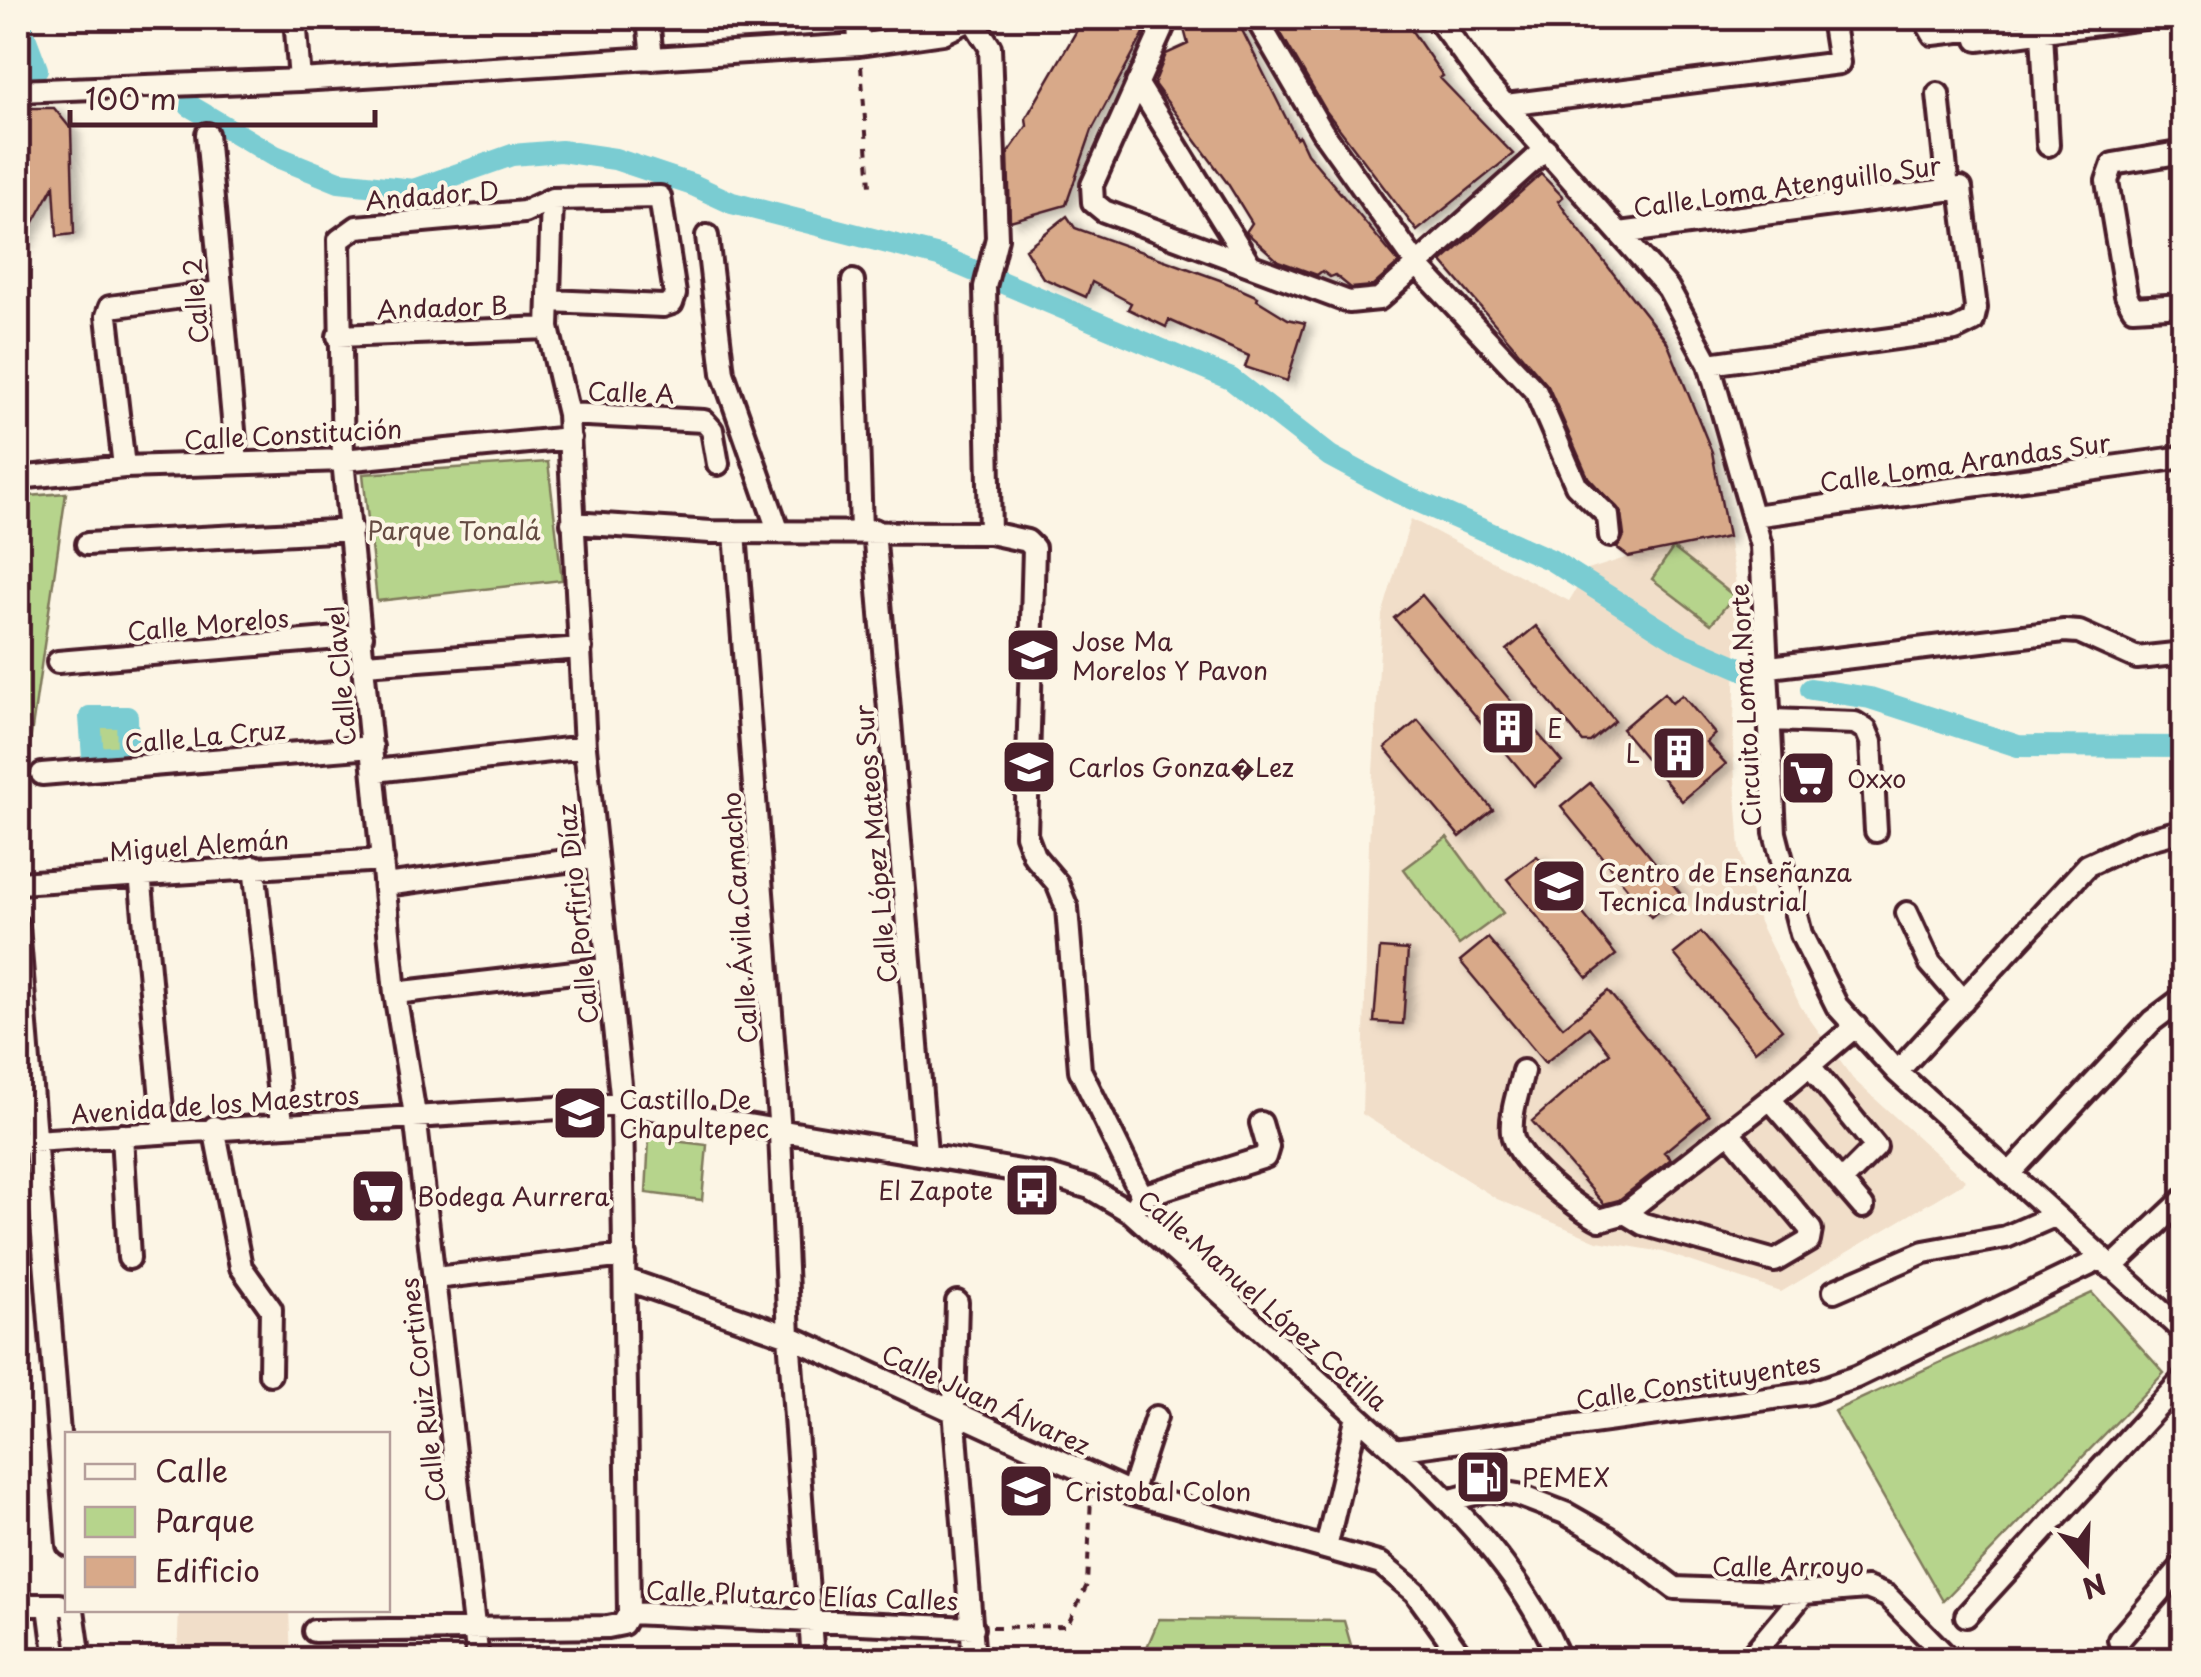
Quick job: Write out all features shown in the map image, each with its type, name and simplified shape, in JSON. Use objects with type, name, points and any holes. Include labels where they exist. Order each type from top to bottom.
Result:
[{"type":"street","points":[[295,18],[300,80]]},
{"type":"street","points":[[648,18],[652,59]]},
{"type":"street","points":[[858,18],[860,45]]},
{"type":"street","points":[[18,92],[300,80],[860,45],[942,33],[973,18],[990,46],[997,238],[986,286],[990,533]]},
{"type":"street","points":[[1168,18],[1092,185],[1094,202],[1104,211],[1350,302],[1379,299],[1546,149]]},
{"type":"street","points":[[1256,18],[1322,132],[1418,266],[1536,392],[1576,484],[1608,516],[1610,536]]},
{"type":"street","name":"Circuito Loma Norte","points":[[1436,18],[1506,105],[1668,288],[1709,364],[1761,546],[1770,667],[1775,832],[1801,934],[1837,1006],[1897,1072],[2184,1332]]},
{"type":"street","points":[[1506,105],[1838,63],[1832,18]]},
{"type":"street","points":[[1924,18],[1932,34],[1976,29],[2042,32],[2143,18]]},
{"type":"street","points":[[2042,32],[2048,144]]},
{"type":"street","points":[[1137,82],[1249,263]]},
{"type":"street","points":[[1709,364],[1955,330],[1973,322],[1976,308],[1938,94]]},
{"type":"street","name":"Calle 2","points":[[207,134],[218,292],[237,462]]},
{"type":"street","points":[[2184,152],[2113,164],[2107,180],[2126,294],[2133,308],[2184,305]]},
{"type":"street","name":"Calle Loma Atenguillo Sur","points":[[1620,234],[1954,189]]},
{"type":"street","points":[[550,300],[663,306],[672,302],[675,294],[660,197],[552,199]]},
{"type":"street","name":"Andador D","points":[[345,232],[524,212],[552,199]]},
{"type":"street","name":"Calle Porfirio Díaz","points":[[552,199],[548,328],[568,414],[585,747],[622,1104],[626,1619]]},
{"type":"street","name":"Calle Clavel","points":[[345,232],[339,240],[338,336],[343,460],[396,993],[415,1115]]},
{"type":"street","points":[[707,236],[722,372],[778,530]]},
{"type":"street","name":"Calle López Mateos Sur","points":[[853,281],[867,530],[926,1154]]},
{"type":"street","points":[[124,467],[107,316],[110,307],[218,292]]},
{"type":"street","name":"Andador B","points":[[338,336],[548,328]]},
{"type":"street","name":"Calle A","points":[[568,414],[704,420],[712,430],[718,464]]},
{"type":"street","name":"Calle Constitución","points":[[18,478],[124,467],[343,460],[570,438]]},
{"type":"street","name":"Calle Loma Arandas Sur","points":[[1754,516],[2184,457]]},
{"type":"street","points":[[572,523],[735,532],[990,533],[1027,541],[1034,548],[1026,835],[1034,856],[1057,883],[1067,908],[1080,1070],[1137,1205],[1265,1157],[1268,1147],[1261,1123]]},
{"type":"street","points":[[86,544],[352,530]]},
{"type":"street","name":"Calle Ávila Camacho","points":[[735,532],[780,1133],[788,1336],[813,1621],[813,1660]]},
{"type":"street","points":[[1770,667],[2064,631],[2079,632],[2137,658],[2184,653]]},
{"type":"street","name":"Calle Morelos","points":[[58,662],[362,636]]},
{"type":"street","points":[[364,664],[581,648]]},
{"type":"street","points":[[1772,720],[1855,723],[1866,730],[1871,742],[1876,831]]},
{"type":"street","name":"Calle La Cruz","points":[[42,774],[372,747]]},
{"type":"street","points":[[375,771],[585,747]]},
{"type":"street","points":[[1897,1072],[2088,866],[2138,842],[2184,830]]},
{"type":"street","points":[[385,884],[596,857]]},
{"type":"street","name":"Miguel Alemán","points":[[18,883],[383,860]]},
{"type":"street","points":[[254,866],[282,1123]]},
{"type":"street","points":[[140,873],[164,1131]]},
{"type":"street","points":[[1908,912],[1930,963],[1962,1000]]},
{"type":"street","points":[[18,926],[26,1142],[65,1516]]},
{"type":"street","points":[[396,993],[608,968]]},
{"type":"street","points":[[2008,1174],[2152,1021],[2184,997]]},
{"type":"street","points":[[1524,1070],[1512,1121],[1517,1151],[1581,1211],[1600,1220],[1625,1213],[1856,1026]]},
{"type":"street","points":[[1810,1066],[1876,1146],[1842,1182]]},
{"type":"street","points":[[1770,1098],[1864,1208]]},
{"type":"street","name":"Calle Manuel López Cotilla","points":[[415,1115],[622,1104],[1050,1176],[1137,1205],[1448,1501],[1492,1549],[1542,1618],[1560,1660]]},
{"type":"street","name":"Avenida de los Maestros","points":[[26,1142],[415,1115]]},
{"type":"street","name":"Calle Ruiz Cortines","points":[[415,1115],[478,1660]]},
{"type":"street","points":[[214,1128],[240,1266],[272,1308],[270,1374]]},
{"type":"street","points":[[1625,1213],[1643,1224],[1775,1260],[1809,1241],[1811,1230],[1728,1131]]},
{"type":"street","points":[[122,1135],[129,1258]]},
{"type":"street","name":"Calle Constituyentes","points":[[1396,1450],[1810,1394],[2106,1264],[2184,1198]]},
{"type":"street","points":[[1834,1291],[1924,1252],[2006,1237],[2054,1216]]},
{"type":"street","points":[[434,1278],[625,1256]]},
{"type":"street","name":"Calle Juan Álvarez","points":[[625,1279],[788,1336],[1132,1493],[1381,1564],[1415,1592],[1464,1660]]},
{"type":"street","points":[[957,1302],[954,1409],[974,1660]]},
{"type":"street","points":[[1966,1616],[2184,1378]]},
{"type":"street","points":[[1326,1548],[1357,1416]]},
{"type":"street","points":[[1132,1493],[1156,1417]]},
{"type":"street","name":"Calle Arroyo","points":[[1448,1501],[1468,1492],[1488,1490],[1518,1495],[1565,1512],[1609,1538],[1675,1588],[1804,1593],[1867,1588],[1887,1596],[1938,1656]]},
{"type":"street","points":[[2119,1640],[2184,1564]]},
{"type":"street","points":[[1748,1660],[1804,1593]]},
{"type":"street","points":[[18,1605],[63,1607]]},
{"type":"street","points":[[56,1660],[63,1607]]},
{"type":"street","points":[[63,1607],[80,1660]]},
{"type":"street","name":"Calle Plutarco Elías Calles","points":[[314,1631],[341,1620],[475,1626],[626,1619],[813,1621],[972,1628]]},
{"type":"path","points":[[860,45],[870,186]]},
{"type":"path","points":[[972,1628],[1067,1626],[1087,1585],[1092,1476]]},
{"type":"shaded area","name":"Centro de Enseñanza Tecnica Industrial","points":[[1411,519],[1569,601],[1588,570],[1659,547],[1728,537],[1738,597],[1733,751],[1740,849],[1759,922],[1801,1007],[1853,1079],[1966,1181],[1781,1292],[1663,1252],[1597,1241],[1497,1199],[1362,1114],[1369,843],[1382,615]]},
{"type":"shaded area","points":[[179,1612],[289,1612],[291,1659],[177,1659]]},
{"type":"green space","name":"Parque Tonalá","points":[[548,462],[562,580],[377,601],[363,474]]},
{"type":"green space","points":[[66,493],[22,798],[18,798],[18,497]]},
{"type":"green space","points":[[1673,548],[1734,596],[1711,624],[1652,579]]},
{"type":"green space","points":[[90,717],[127,717],[128,756],[93,758]]},
{"type":"green space","points":[[1447,837],[1503,913],[1459,945],[1404,869]]},
{"type":"green space","points":[[649,1138],[707,1145],[702,1200],[646,1193]]},
{"type":"green space","points":[[2092,1293],[2164,1373],[1943,1601],[1834,1411]]},
{"type":"green space","points":[[1159,1619],[1344,1621],[1355,1659],[1142,1659]]},
{"type":"building","points":[[1084,18],[1152,18],[1092,130],[1066,205],[1010,221],[1008,153],[1027,126],[1026,118]]},
{"type":"building","points":[[1181,18],[1236,18],[1296,138],[1299,136],[1307,153],[1399,263],[1373,286],[1351,288],[1335,275],[1330,277],[1322,271],[1317,275],[1278,261],[1246,232],[1252,223],[1228,184],[1154,84],[1166,54],[1188,44]]},
{"type":"building","points":[[1272,18],[1403,18],[1443,76],[1440,78],[1513,154],[1417,231],[1326,111]]},
{"type":"building","points":[[28,108],[54,108],[71,129],[74,234],[57,236],[54,186],[18,251],[18,123],[28,123]]},
{"type":"building","points":[[1541,174],[1563,197],[1558,201],[1573,222],[1667,342],[1712,452],[1728,537],[1629,557],[1617,548],[1624,536],[1621,513],[1588,477],[1548,386],[1442,262]]},
{"type":"building","points":[[1067,216],[1075,228],[1220,280],[1258,297],[1257,300],[1288,319],[1305,323],[1287,381],[1245,367],[1249,356],[1169,320],[1166,327],[1128,309],[1131,303],[1092,282],[1086,297],[1043,278],[1025,249]]},
{"type":"building","points":[[1422,595],[1562,762],[1534,786],[1394,618]]},
{"type":"building","points":[[1536,626],[1615,721],[1590,742],[1583,742],[1507,650]]},
{"type":"building","name":"L","points":[[1664,693],[1672,703],[1682,695],[1715,734],[1706,742],[1726,764],[1682,801],[1622,729]]},
{"type":"building","points":[[1418,720],[1493,810],[1460,837],[1385,748]]},
{"type":"building","points":[[1590,783],[1680,893],[1651,917],[1561,807]]},
{"type":"building","points":[[1537,856],[1616,955],[1587,978],[1507,879]]},
{"type":"building","points":[[1701,932],[1782,1029],[1755,1051],[1674,954]]},
{"type":"building","points":[[1488,938],[1563,1027],[1608,991],[1709,1115],[1664,1152],[1671,1159],[1619,1200],[1604,1204],[1532,1121],[1610,1053],[1589,1027],[1545,1063],[1460,961]]},
{"type":"building","points":[[1380,948],[1408,950],[1403,1024],[1374,1022]]},
{"type":"waterway","points":[[18,18],[37,69]]},
{"type":"waterway","points":[[190,106],[275,156],[339,182],[413,190],[512,155],[561,151],[615,159],[693,185],[732,203],[939,256],[1231,379],[1330,456],[1399,493],[1551,560],[1682,643],[1752,673]]},
{"type":"waterway","points":[[1811,689],[1870,698],[2018,746],[2184,747]]},
{"type":"waterway","points":[[90,717],[127,717],[128,756],[93,758],[90,717]]},
{"type":"place","name":"Jose Ma Morelos Y Pavon","points":[[1033,655]]},
{"type":"place","name":"E","points":[[1508,728]]},
{"type":"place","name":"L","points":[[1679,753]]},
{"type":"place","name":"Carlos Gonza�Lez","points":[[1029,767]]},
{"type":"place","name":"Oxxo","points":[[1808,778]]},
{"type":"place","name":"Centro de Enseñanza Tecnica Industrial","points":[[1559,886]]},
{"type":"place","name":"Castillo De Chapultepec","points":[[580,1113]]},
{"type":"place","name":"El Zapote","points":[[1032,1190]]},
{"type":"place","name":"Bodega Aurrera","points":[[378,1196]]},
{"type":"place","name":"PEMEX","points":[[1483,1477]]},
{"type":"place","name":"Cristobal Colon","points":[[1026,1491]]}]
